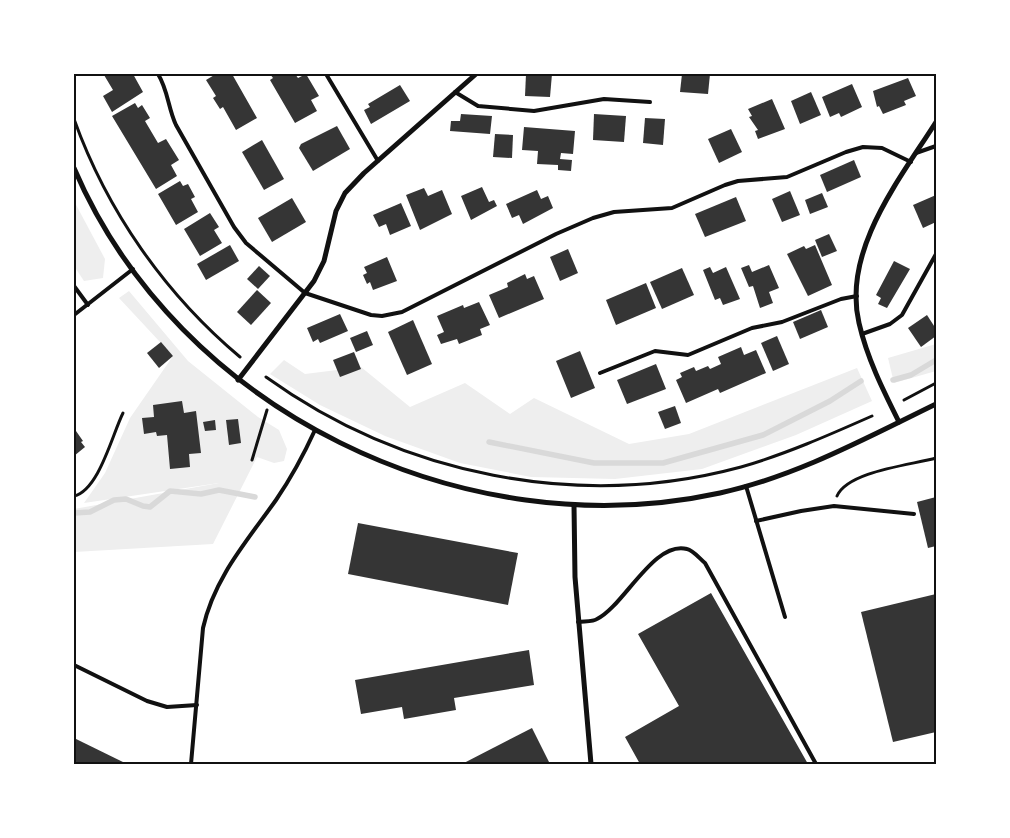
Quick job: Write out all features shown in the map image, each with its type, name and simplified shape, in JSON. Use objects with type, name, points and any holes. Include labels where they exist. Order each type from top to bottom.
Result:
[{"type":"street","points":[[238,380],[305,293],[324,261],[340,201],[354,183],[476,74]]},
{"type":"street","points":[[899,422],[874,368],[862,334],[857,309],[857,296],[866,243],[882,210],[936,122]]},
{"type":"street","points":[[74,168],[103,225],[133,269],[188,334],[238,380],[315,430],[365,455],[426,477],[494,494],[574,505],[605,506],[662,501],[718,493],[800,468],[936,404]]},
{"type":"street","points":[[574,505],[578,622],[591,764]]},
{"type":"lane","points":[[158,74],[164,85],[168,108],[176,125],[234,227],[263,259],[305,293],[371,315],[392,315],[413,307],[556,234],[593,218],[614,212],[672,208],[725,185],[738,181],[788,177],[846,152],[863,148],[882,148],[911,162]]},
{"type":"lane","points":[[326,74],[378,161]]},
{"type":"lane","points":[[455,92],[478,106],[534,111],[604,99],[650,102]]},
{"type":"lane","points":[[916,153],[936,146]]},
{"type":"lane","points":[[862,334],[890,324],[902,315],[936,254]]},
{"type":"lane","points":[[74,315],[133,269]]},
{"type":"lane","points":[[74,286],[88,305]]},
{"type":"lane","points":[[600,373],[655,351],[688,355],[752,328],[782,322],[841,299],[857,296]]},
{"type":"lane","points":[[191,764],[203,628],[214,591],[240,548],[291,477],[315,430]]},
{"type":"lane","points":[[746,486],[785,617]]},
{"type":"lane","points":[[756,521],[801,510],[834,506],[914,514]]},
{"type":"lane","points":[[578,622],[596,620],[603,615],[617,603],[653,560],[677,548],[688,549],[705,563],[816,764]]},
{"type":"lane","points":[[74,665],[147,701],[167,707],[197,705]]},
{"type":"path","points":[[74,119],[92,163],[132,237],[175,294],[240,357]]},
{"type":"path","points":[[266,377],[338,422],[406,452],[460,469],[495,476],[576,485],[619,485],[669,481],[730,469],[791,450],[872,416]]},
{"type":"path","points":[[904,400],[936,383]]},
{"type":"path","points":[[252,460],[271,403]]},
{"type":"path","points":[[74,496],[86,490],[97,475],[123,413]]},
{"type":"path","points":[[834,506],[842,487],[856,478],[936,458]]},
{"type":"shaded area","points":[[74,201],[105,259],[103,278],[84,281],[74,266]]},
{"type":"shaded area","points":[[129,291],[188,361],[258,417],[279,430],[287,449],[284,461],[274,463],[257,457],[213,544],[74,552],[74,509],[219,483],[84,503],[105,473],[130,418],[173,356],[119,298]]},
{"type":"shaded area","points":[[936,344],[936,371],[894,383],[888,358]]},
{"type":"shaded area","points":[[284,360],[305,374],[361,367],[410,407],[465,383],[510,414],[534,398],[629,444],[689,434],[857,368],[872,401],[796,435],[702,469],[615,479],[531,477],[460,463],[385,436],[320,405],[270,374]]},
{"type":"building","points":[[133,74],[143,92],[112,112],[103,96],[113,90],[104,75]]},
{"type":"building","points":[[216,74],[232,74],[257,118],[236,130],[223,107],[220,109],[213,98],[216,96],[206,80]]},
{"type":"building","points":[[270,74],[295,74],[298,78],[306,74],[319,96],[311,100],[317,111],[295,123],[270,80],[273,78]]},
{"type":"building","points":[[526,74],[552,74],[550,97],[525,96]]},
{"type":"building","points":[[682,74],[710,74],[708,94],[680,92]]},
{"type":"building","points":[[908,78],[916,96],[904,101],[906,105],[883,114],[879,106],[877,107],[873,91]]},
{"type":"building","points":[[852,84],[862,107],[841,117],[839,113],[830,117],[822,97]]},
{"type":"building","points":[[400,85],[410,101],[371,124],[364,110],[370,107],[368,104]]},
{"type":"building","points":[[811,92],[821,115],[800,124],[791,101]]},
{"type":"building","points":[[772,99],[785,129],[758,139],[755,131],[758,130],[749,117],[752,116],[748,109]]},
{"type":"building","points":[[135,103],[138,108],[142,105],[150,118],[145,121],[158,143],[166,139],[179,160],[171,165],[177,176],[156,189],[112,116]]},
{"type":"building","points":[[461,114],[492,116],[490,134],[450,131],[451,121],[460,121]]},
{"type":"building","points":[[594,114],[626,116],[624,142],[593,140]]},
{"type":"building","points":[[645,118],[665,119],[663,145],[643,143]]},
{"type":"building","points":[[337,126],[350,149],[313,171],[299,148],[301,144]]},
{"type":"building","points":[[524,127],[575,131],[573,154],[561,153],[560,159],[572,160],[571,171],[558,170],[558,165],[537,164],[538,151],[522,150]]},
{"type":"building","points":[[731,129],[742,152],[719,163],[708,139]]},
{"type":"building","points":[[495,134],[513,135],[512,158],[493,157]]},
{"type":"building","points":[[262,140],[284,179],[264,190],[242,152]]},
{"type":"building","points":[[854,160],[861,177],[827,192],[820,175]]},
{"type":"building","points":[[180,181],[183,186],[188,184],[195,197],[191,199],[198,212],[176,225],[158,194]]},
{"type":"building","points":[[482,187],[489,202],[494,200],[497,206],[471,220],[461,196]]},
{"type":"building","points":[[424,188],[428,196],[442,190],[452,214],[420,230],[406,195]]},
{"type":"building","points":[[537,190],[541,199],[548,196],[553,208],[523,224],[519,215],[512,218],[506,204]]},
{"type":"building","points":[[790,191],[800,215],[782,222],[772,199]]},
{"type":"building","points":[[822,193],[828,207],[810,214],[805,200]]},
{"type":"building","points":[[936,195],[936,222],[923,228],[913,205]]},
{"type":"building","points":[[736,197],[746,221],[705,237],[695,214]]},
{"type":"building","points":[[292,198],[306,222],[272,242],[258,218]]},
{"type":"building","points":[[401,203],[411,226],[390,235],[386,224],[379,227],[373,215]]},
{"type":"building","points":[[210,213],[219,227],[214,230],[222,243],[200,256],[184,229]]},
{"type":"building","points":[[829,234],[837,251],[822,257],[815,240]]},
{"type":"building","points":[[230,245],[239,261],[206,280],[197,264]]},
{"type":"building","points":[[815,245],[832,285],[808,296],[787,254],[804,246],[806,249]]},
{"type":"building","points":[[568,249],[578,273],[560,281],[550,257]]},
{"type":"building","points":[[387,257],[397,281],[373,290],[370,282],[367,284],[363,275],[367,273],[364,267]]},
{"type":"building","points":[[894,261],[910,269],[887,308],[878,304],[881,298],[876,295]]},
{"type":"building","points":[[749,265],[752,272],[769,265],[779,288],[769,292],[773,303],[760,308],[753,286],[749,287],[741,268]]},
{"type":"building","points":[[259,266],[270,276],[258,289],[247,279]]},
{"type":"building","points":[[710,267],[713,273],[726,267],[740,299],[723,305],[720,298],[715,300],[703,270]]},
{"type":"building","points":[[682,268],[694,295],[662,309],[650,282]]},
{"type":"building","points":[[525,274],[527,279],[534,276],[544,299],[499,318],[489,295],[508,287],[507,283]]},
{"type":"building","points":[[646,283],[656,308],[616,325],[606,300]]},
{"type":"building","points":[[257,290],[271,303],[251,325],[237,312]]},
{"type":"building","points":[[479,302],[490,325],[480,329],[482,335],[459,344],[457,339],[441,344],[437,335],[444,332],[437,316],[463,305],[464,308]]},
{"type":"building","points":[[821,310],[828,327],[800,339],[793,322]]},
{"type":"building","points":[[340,314],[348,331],[320,343],[318,339],[313,342],[307,328]]},
{"type":"building","points":[[927,315],[936,329],[936,336],[921,347],[908,328]]},
{"type":"building","points":[[413,320],[432,364],[407,375],[388,332]]},
{"type":"building","points":[[367,331],[373,345],[356,352],[350,338]]},
{"type":"building","points":[[777,336],[789,364],[773,371],[761,343]]},
{"type":"building","points":[[161,342],[173,356],[159,368],[147,353]]},
{"type":"building","points":[[741,347],[744,355],[756,350],[766,373],[720,393],[718,389],[686,403],[676,380],[682,377],[680,373],[694,367],[696,371],[708,366],[710,369],[721,364],[718,357]]},
{"type":"building","points":[[580,351],[595,388],[571,398],[556,361]]},
{"type":"building","points":[[354,352],[361,369],[340,377],[333,360]]},
{"type":"building","points":[[656,364],[666,389],[627,404],[617,380]]},
{"type":"building","points":[[182,401],[184,413],[196,411],[201,453],[189,454],[190,467],[170,469],[167,435],[157,436],[156,432],[144,434],[142,418],[154,417],[153,405]]},
{"type":"building","points":[[675,406],[681,423],[665,429],[658,412]]},
{"type":"building","points":[[238,419],[241,443],[229,445],[226,420]]},
{"type":"building","points":[[215,420],[216,430],[205,431],[203,422]]},
{"type":"building","points":[[76,431],[85,447],[74,456],[74,433]]},
{"type":"building","points":[[936,497],[936,546],[928,548],[917,502]]},
{"type":"building","points":[[358,523],[518,553],[508,605],[348,574]]},
{"type":"building","points":[[711,593],[808,764],[640,764],[625,737],[679,706],[638,634]]},
{"type":"building","points":[[936,594],[936,732],[893,742],[861,612]]},
{"type":"building","points":[[529,650],[534,685],[454,698],[456,710],[404,719],[402,707],[361,714],[355,680]]},
{"type":"building","points":[[532,728],[550,764],[462,764]]},
{"type":"building","points":[[74,738],[127,764],[74,764]]},
{"type":"waterway","points":[[893,380],[911,375],[936,360]]},
{"type":"waterway","points":[[489,442],[594,463],[663,463],[763,435],[830,401],[861,381]]},
{"type":"waterway","points":[[74,513],[90,512],[114,500],[126,499],[150,507],[170,491],[201,494],[219,490],[255,497]]}]
